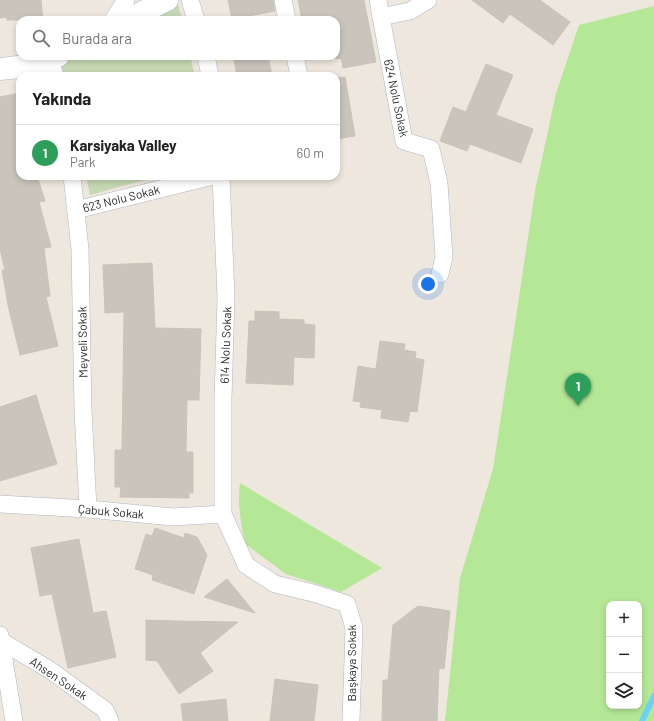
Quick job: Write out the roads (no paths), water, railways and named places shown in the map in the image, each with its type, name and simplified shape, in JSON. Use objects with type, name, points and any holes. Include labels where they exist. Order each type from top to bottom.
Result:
[{"type":"street","points":[[116,16],[126,0]]},
{"type":"street","points":[[135,16],[166,0]]},
{"type":"street","points":[[190,0],[195,16]]},
{"type":"street","points":[[283,0],[286,16]]},
{"type":"street","name":"624 Nolu Sokak","points":[[378,0],[404,142],[431,150],[439,183],[444,257],[440,274]]},
{"type":"street","points":[[381,18],[410,11],[428,0]]},
{"type":"street","points":[[207,60],[209,72]]},
{"type":"street","points":[[296,60],[298,72]]},
{"type":"street","points":[[0,69],[54,64]]},
{"type":"street","name":"Meyveli Sokak","points":[[72,180],[80,249],[83,410],[88,509]]},
{"type":"street","name":"623 Nolu Sokak","points":[[76,210],[197,180]]},
{"type":"street","name":"614 Nolu Sokak","points":[[221,180],[226,297],[223,399],[223,514]]},
{"type":"street","name":"Çabuk Sokak","points":[[0,504],[88,509],[173,517],[223,514]]},
{"type":"street","name":"Başkaya Sokak","points":[[223,514],[246,565],[275,584],[313,593],[347,604],[354,628],[351,721]]},
{"type":"street","points":[[1,638],[9,717]]},
{"type":"street","name":"Ahsen Sokak","points":[[1,638],[50,670],[104,710],[110,721]]},
{"type":"waterway","points":[[642,721],[654,696]]},
{"type":"place","name":"Karsiyaka Valley","points":[[578,406]]}]
